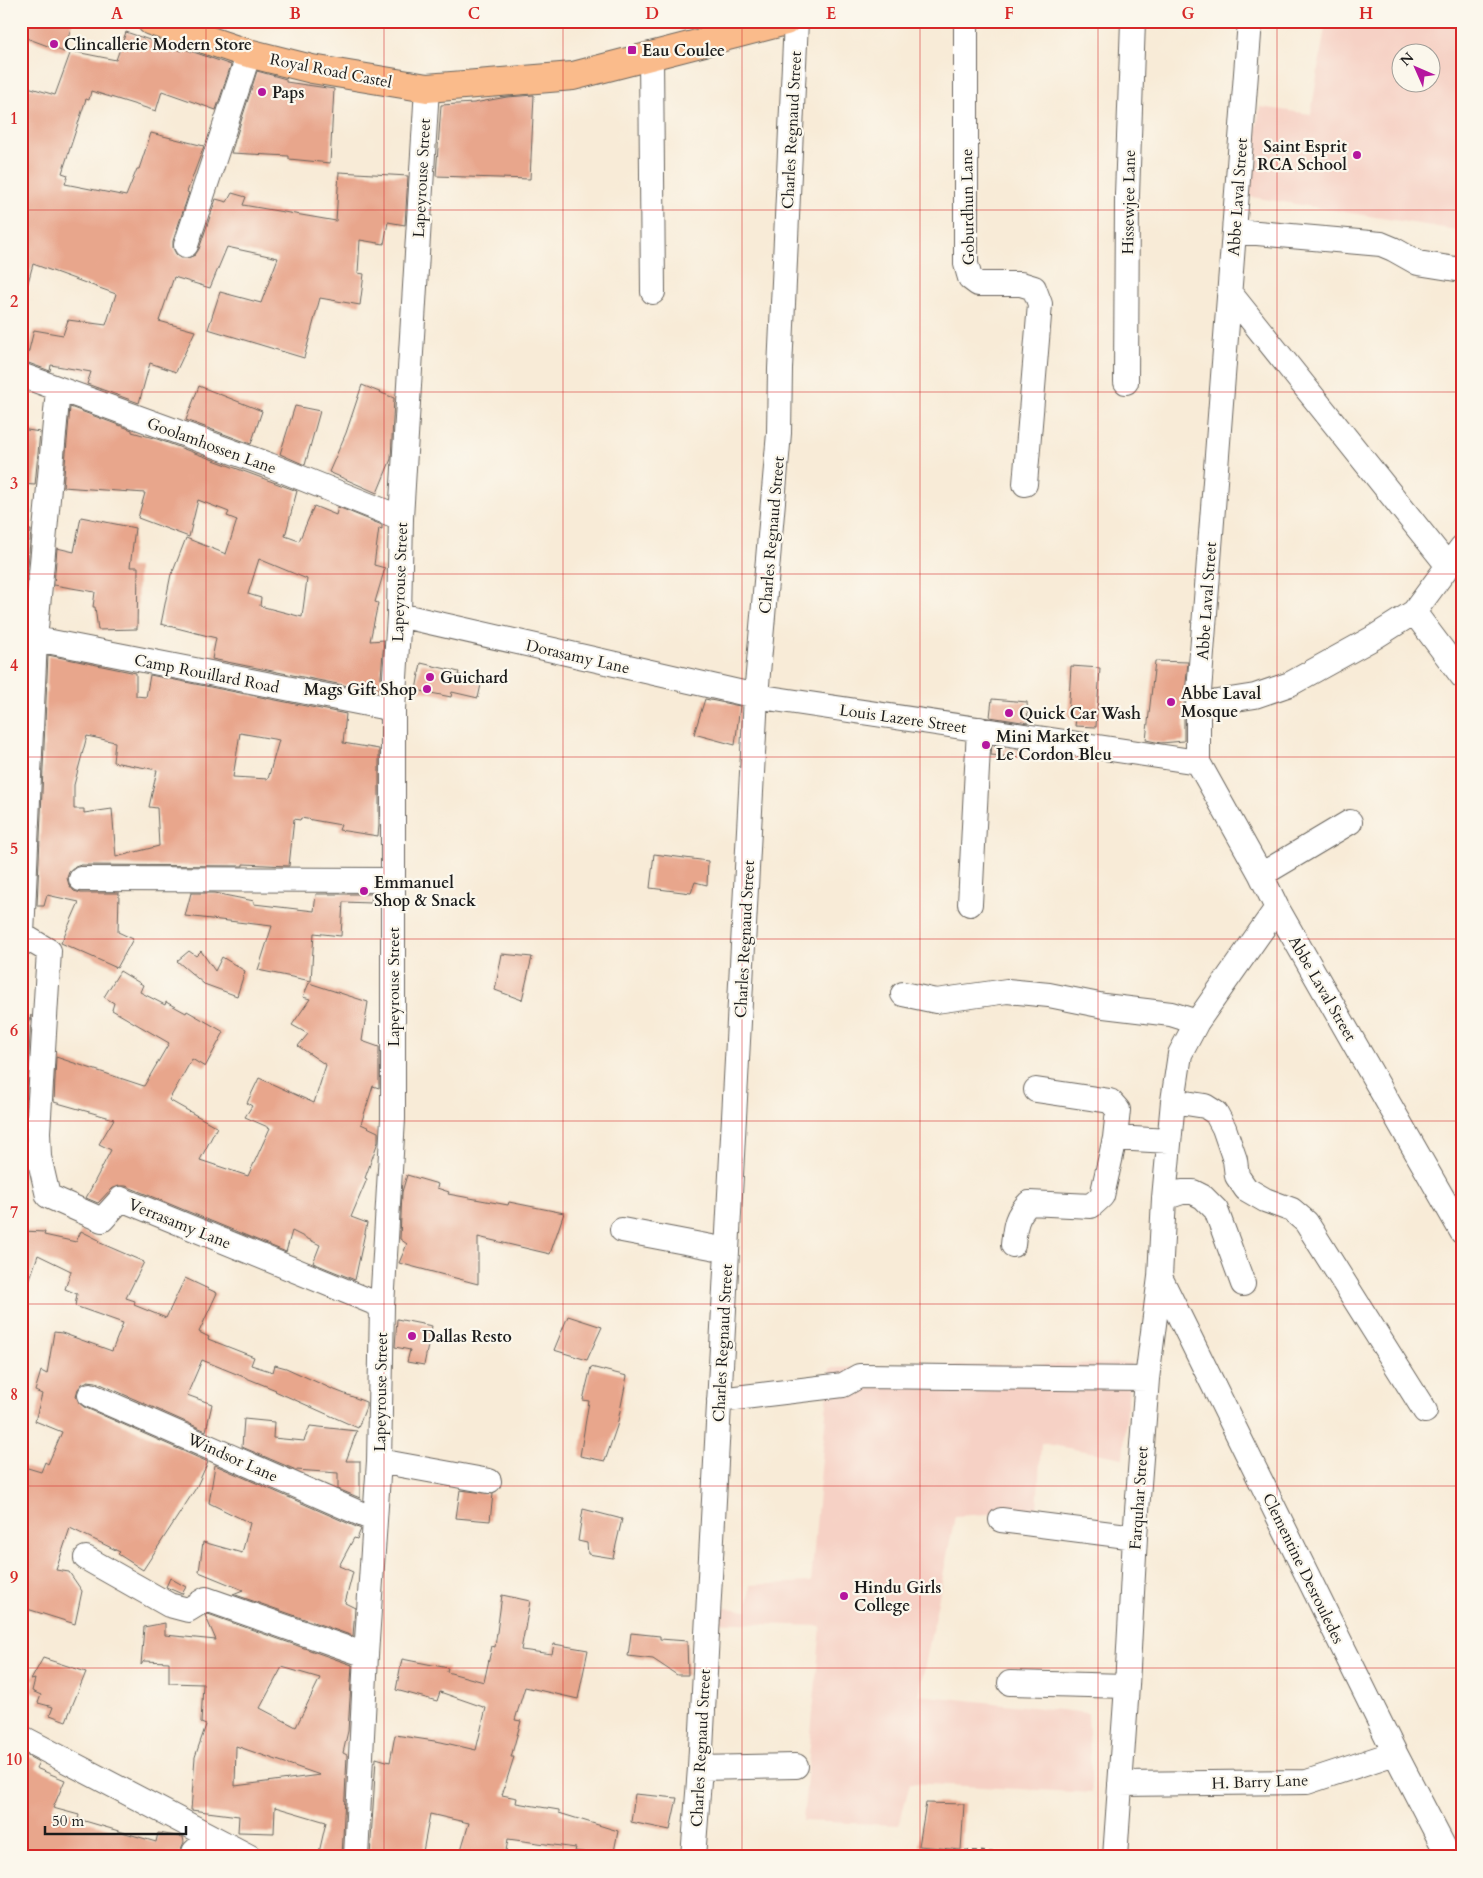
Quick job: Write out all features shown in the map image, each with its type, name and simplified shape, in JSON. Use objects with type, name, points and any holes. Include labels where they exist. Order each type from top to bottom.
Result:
[{"type":"main road","name":"Royal Road Castel","points":[[158,22],[249,54],[312,69],[427,88],[573,76],[784,22]]},
{"type":"street","name":"Goburdhun Lane","points":[[966,21],[966,264],[970,278],[978,284],[1021,284],[1034,288],[1040,304],[1025,484]]},
{"type":"street","name":"Hissewjee Lane","points":[[1126,382],[1127,195],[1133,21]]},
{"type":"street","name":"Abbe Laval Street","points":[[1250,21],[1198,704],[1198,762],[1261,875],[1277,908],[1462,1232]]},
{"type":"street","name":"Charles Regnaud Street","points":[[693,1857],[700,1768],[756,696],[779,433],[784,22]]},
{"type":"street","points":[[186,245],[249,54]]},
{"type":"street","points":[[651,56],[653,292]]},
{"type":"street","name":"Lapeyrouse Street","points":[[356,1857],[366,1655],[379,1461],[382,1306],[393,1120],[393,709],[400,615],[401,518],[427,88]]},
{"type":"street","points":[[1235,231],[1381,244],[1418,263],[1462,270]]},
{"type":"street","points":[[1230,294],[1448,567]]},
{"type":"street","name":"Goolamhossen Lane","points":[[21,375],[269,465],[401,518]]},
{"type":"street","points":[[22,935],[28,638],[58,390]]},
{"type":"street","points":[[1198,704],[1254,696],[1290,684],[1330,663],[1414,612],[1462,548]]},
{"type":"street","points":[[1414,612],[1462,676]]},
{"type":"street","name":"Dorasamy Lane","points":[[400,615],[756,696]]},
{"type":"street","name":"Camp Rouillard Road","points":[[28,638],[393,709]]},
{"type":"street","name":"Louis Lazere Street","points":[[756,696],[1198,762]]},
{"type":"street","points":[[970,904],[979,729]]},
{"type":"street","points":[[1261,875],[1350,822]]},
{"type":"street","points":[[81,879],[393,880]]},
{"type":"street","name":"Farquhar Street","points":[[1114,1857],[1127,1686],[1134,1536],[1147,1379],[1160,1278],[1168,1141],[1180,1054],[1197,1022],[1277,908]]},
{"type":"street","name":"Verrasamy Lane","points":[[22,935],[50,951],[30,1128],[48,1196],[102,1220],[121,1199],[382,1306]]},
{"type":"street","points":[[903,994],[936,1001],[1007,991],[1049,995],[1104,1006],[1171,1014],[1197,1022]]},
{"type":"street","points":[[1013,1245],[1016,1220],[1022,1210],[1029,1204],[1091,1206],[1102,1196],[1115,1138],[1118,1110],[1110,1101],[1036,1090]]},
{"type":"street","points":[[1173,1101],[1205,1106],[1216,1113],[1224,1128],[1235,1160],[1237,1176],[1246,1188],[1265,1200],[1292,1210],[1306,1222],[1425,1411]]},
{"type":"street","points":[[1115,1138],[1168,1141]]},
{"type":"street","points":[[1164,1198],[1182,1192],[1193,1192],[1203,1197],[1216,1210],[1243,1284]]},
{"type":"street","points":[[622,1230],[727,1250]]},
{"type":"street","name":"Clementine Desrouledes","points":[[1160,1278],[1449,1857]]},
{"type":"street","points":[[719,1400],[843,1385],[859,1376],[1147,1379]]},
{"type":"street","name":"Windsor Lane","points":[[90,1395],[375,1520]]},
{"type":"street","points":[[379,1461],[489,1481]]},
{"type":"street","points":[[1001,1520],[1134,1536]]},
{"type":"street","points":[[86,1558],[168,1605],[188,1610],[206,1599],[366,1655]]},
{"type":"street","points":[[1010,1683],[1127,1686]]},
{"type":"street","points":[[21,1738],[250,1857]]},
{"type":"street","name":"H. Barry Lane","points":[[1120,1784],[1307,1782],[1396,1753]]},
{"type":"street","points":[[700,1768],[796,1766]]},
{"type":"street","points":[[193,1857],[194,1852],[210,1836]]},
{"type":"path","points":[[965,1851],[1050,1857]]},
{"type":"shaded area","name":"Saint Esprit RCA School","points":[[1326,21],[1462,21],[1462,231],[1245,196],[1260,107],[1311,114]]},
{"type":"shaded area","name":"Hindu Girls College","points":[[1131,1363],[1123,1458],[1041,1443],[1037,1511],[955,1516],[919,1695],[1088,1713],[1092,1793],[910,1783],[899,1825],[803,1821],[821,1626],[708,1622],[709,1607],[748,1610],[750,1585],[811,1582],[830,1368]]},
{"type":"building","name":"Clincallerie Modern Store","points":[[21,21],[73,21],[64,52],[21,36]]},
{"type":"building","points":[[126,32],[182,51],[182,48],[231,65],[216,110],[162,91],[156,111],[91,91],[89,100],[86,99],[62,173],[68,175],[65,184],[126,196],[137,169],[139,169],[151,133],[204,146],[187,192],[189,193],[173,241],[173,248],[181,258],[195,255],[199,249],[216,199],[227,202],[232,193],[246,197],[243,205],[336,221],[339,172],[408,176],[405,225],[388,222],[384,244],[360,240],[358,273],[364,274],[360,305],[320,298],[304,358],[208,329],[220,292],[261,303],[278,258],[227,247],[210,288],[174,277],[159,321],[195,331],[176,372],[150,363],[139,403],[87,384],[91,372],[51,365],[50,371],[26,362],[34,330],[63,335],[68,320],[106,325],[116,294],[33,264],[26,290],[21,290],[21,85],[55,95],[71,51],[116,60]]},
{"type":"building","points":[[257,71],[286,79],[286,82],[334,89],[330,163],[289,159],[289,156],[231,153]]},
{"type":"building","points":[[534,95],[530,179],[436,176],[441,105],[474,103],[507,97]]},
{"type":"building","points":[[362,385],[394,398],[391,459],[377,493],[329,472],[346,433]]},
{"type":"building","points":[[199,386],[262,411],[251,444],[186,420]]},
{"type":"building","points":[[295,406],[320,411],[305,465],[280,454]]},
{"type":"building","points":[[70,407],[132,430],[132,432],[157,439],[297,491],[285,536],[299,541],[314,506],[336,515],[338,507],[382,525],[382,529],[379,528],[374,565],[385,568],[375,602],[378,603],[370,641],[384,640],[380,689],[348,686],[212,659],[216,638],[161,624],[171,574],[186,538],[226,554],[237,520],[227,516],[229,512],[198,500],[189,537],[138,518],[145,493],[63,487]],"holes":[[[259,559],[307,579],[302,617],[260,606],[261,598],[248,594]]]},
{"type":"building","points":[[21,429],[40,432],[35,485],[21,484]]},
{"type":"building","points":[[81,517],[135,528],[130,567],[138,567],[137,629],[98,630],[95,607],[93,607],[95,592],[54,585],[57,548],[74,552]]},
{"type":"building","points":[[21,530],[31,530],[23,623],[21,623]]},
{"type":"building","points":[[48,655],[136,673],[136,696],[146,697],[150,675],[346,714],[343,743],[379,749],[378,836],[339,830],[341,825],[301,818],[300,820],[294,819],[289,866],[243,864],[243,866],[81,865],[69,872],[67,878],[69,885],[74,891],[81,893],[119,893],[118,932],[133,939],[117,968],[61,943],[79,902],[47,895],[44,906],[37,906]],"holes":[[[240,733],[279,740],[268,779],[233,777]],[[87,736],[115,742],[113,762],[157,770],[149,807],[157,808],[159,846],[116,857],[112,809],[84,813],[84,809],[74,809],[74,785]]]},
{"type":"building","name":"Abbe Laval Mosque","points":[[1155,661],[1188,662],[1184,704],[1184,741],[1161,743],[1146,740]]},
{"type":"building","points":[[421,663],[459,672],[458,675],[482,680],[478,698],[452,692],[451,697],[416,690]]},
{"type":"building","points":[[1071,666],[1100,668],[1096,727],[1075,726],[1076,718],[1068,717]]},
{"type":"building","points":[[705,699],[740,706],[735,745],[694,734]]},
{"type":"building","name":"Quick Car Wash","points":[[992,699],[1027,702],[1028,723],[990,717]]},
{"type":"building","points":[[992,745],[1023,750],[1022,758],[991,755]]},
{"type":"building","points":[[654,854],[708,861],[707,885],[695,882],[691,893],[650,888]]},
{"type":"building","points":[[191,893],[214,893],[254,901],[254,904],[314,911],[316,894],[372,894],[371,903],[343,902],[341,936],[314,933],[311,981],[258,970],[272,926],[185,916]]},
{"type":"building","points":[[189,951],[196,956],[201,951],[215,971],[222,957],[245,971],[237,996],[204,984],[177,961]]},
{"type":"building","points":[[502,954],[532,957],[522,1000],[495,990]]},
{"type":"building","points":[[120,971],[143,985],[140,992],[165,1005],[166,1002],[186,1013],[187,1011],[224,1032],[205,1067],[192,1059],[169,1100],[217,1127],[200,1160],[248,1176],[270,1128],[245,1117],[252,1106],[247,1103],[259,1078],[314,1103],[326,1065],[298,1046],[308,1034],[292,1025],[310,999],[303,997],[309,983],[368,1002],[362,1041],[379,1047],[379,1088],[373,1086],[361,1124],[378,1132],[378,1142],[365,1178],[367,1179],[351,1217],[367,1223],[355,1280],[313,1263],[320,1245],[292,1231],[286,1252],[126,1186],[111,1189],[98,1203],[86,1198],[111,1150],[99,1144],[114,1119],[54,1102],[56,1057],[144,1086],[169,1043],[112,1010],[114,1003],[104,997]]},
{"type":"building","points":[[31,1015],[26,1109],[21,1107],[21,1040]]},
{"type":"building","points":[[407,1175],[438,1184],[437,1188],[449,1192],[448,1194],[508,1205],[509,1202],[564,1213],[550,1254],[478,1237],[478,1284],[399,1263],[407,1244],[400,1239],[402,1192]]},
{"type":"building","points":[[21,1231],[45,1232],[44,1235],[76,1242],[81,1231],[99,1240],[98,1242],[144,1262],[126,1298],[135,1301],[134,1305],[166,1318],[185,1278],[217,1293],[199,1332],[209,1337],[208,1339],[254,1357],[251,1365],[273,1372],[275,1365],[286,1368],[366,1402],[358,1428],[276,1390],[202,1360],[187,1395],[212,1404],[206,1431],[96,1382],[88,1381],[82,1384],[76,1396],[79,1403],[84,1407],[208,1462],[196,1488],[143,1570],[118,1554],[120,1552],[70,1528],[56,1570],[69,1572],[82,1591],[75,1624],[21,1607],[21,1466],[41,1472],[45,1462],[48,1464],[62,1432],[35,1421],[42,1394],[35,1391],[41,1371],[47,1374],[54,1332],[62,1333],[112,1351],[123,1323],[75,1306],[77,1294],[65,1289],[71,1271],[38,1255],[24,1296],[21,1295]]},
{"type":"building","points":[[568,1316],[602,1327],[587,1360],[554,1350]]},
{"type":"building","name":"Dallas Resto","points":[[397,1319],[432,1326],[424,1365],[407,1362],[410,1350],[395,1347]]},
{"type":"building","points":[[591,1367],[627,1376],[617,1426],[605,1461],[580,1456],[589,1401],[583,1400]]},
{"type":"building","points":[[244,1419],[274,1422],[273,1438],[304,1441],[310,1426],[357,1431],[346,1461],[360,1461],[360,1498],[338,1489],[338,1473],[296,1470],[242,1447]]},
{"type":"building","points":[[215,1465],[361,1529],[357,1539],[354,1538],[339,1566],[353,1572],[345,1603],[355,1608],[353,1636],[233,1594],[243,1590],[199,1572],[203,1542],[242,1553],[250,1523],[209,1503]]},
{"type":"building","points":[[460,1490],[493,1494],[490,1521],[456,1518]]},
{"type":"building","points":[[583,1509],[622,1519],[613,1558],[588,1554],[587,1543],[578,1541]]},
{"type":"building","points":[[170,1578],[186,1587],[182,1594],[166,1587]]},
{"type":"building","points":[[502,1595],[530,1601],[521,1650],[552,1654],[554,1644],[588,1650],[578,1699],[525,1687],[515,1720],[521,1721],[511,1757],[514,1757],[502,1795],[517,1798],[516,1803],[559,1810],[559,1813],[618,1831],[613,1857],[575,1851],[576,1848],[508,1839],[505,1857],[459,1857],[469,1823],[430,1814],[422,1857],[370,1857],[376,1758],[390,1762],[395,1735],[476,1750],[486,1708],[440,1692],[437,1701],[396,1690],[402,1659],[448,1668],[447,1672],[484,1682],[492,1646],[495,1647]]},
{"type":"building","points":[[208,1614],[352,1665],[348,1731],[343,1753],[347,1755],[342,1857],[318,1857],[326,1822],[275,1807],[274,1833],[238,1832],[239,1816],[191,1810],[195,1757],[206,1725],[201,1723],[203,1684],[169,1683],[169,1662],[144,1661],[141,1665],[144,1627],[165,1623],[165,1635],[216,1640],[205,1615]],"holes":[[[282,1667],[320,1678],[296,1727],[260,1708]],[[236,1746],[320,1775],[235,1786]]]},
{"type":"building","points":[[631,1633],[660,1636],[660,1639],[687,1641],[688,1675],[677,1675],[653,1659],[628,1656]]},
{"type":"building","points":[[43,1658],[86,1672],[66,1721],[50,1715],[53,1707],[38,1703],[41,1695],[32,1691],[35,1679],[31,1680]]},
{"type":"building","points":[[24,1754],[39,1762],[36,1768],[65,1780],[53,1808],[79,1815],[78,1819],[156,1842],[158,1833],[183,1837],[184,1842],[180,1857],[21,1857],[21,1760]]},
{"type":"building","points":[[635,1794],[677,1798],[670,1830],[631,1822]]},
{"type":"building","points":[[926,1803],[964,1804],[961,1850],[919,1846]]},
{"type":"place","name":"Clincallerie Modern Store","points":[[54,44]]},
{"type":"place","name":"Eau Coulee","points":[[632,50]]},
{"type":"place","name":"Paps","points":[[262,92]]},
{"type":"place","name":"Saint Esprit RCA School","points":[[1357,155]]},
{"type":"place","name":"Guichard","points":[[430,677]]},
{"type":"place","name":"Mags Gift Shop","points":[[427,689]]},
{"type":"place","name":"Abbe Laval Mosque","points":[[1171,702]]},
{"type":"place","name":"Quick Car Wash","points":[[1009,713]]},
{"type":"place","name":"Mini Market Le Cordon Bleu","points":[[986,745]]},
{"type":"place","name":"Emmanuel Shop & Snack","points":[[364,891]]},
{"type":"place","name":"Dallas Resto","points":[[412,1336]]},
{"type":"place","name":"Hindu Girls College","points":[[844,1596]]}]
